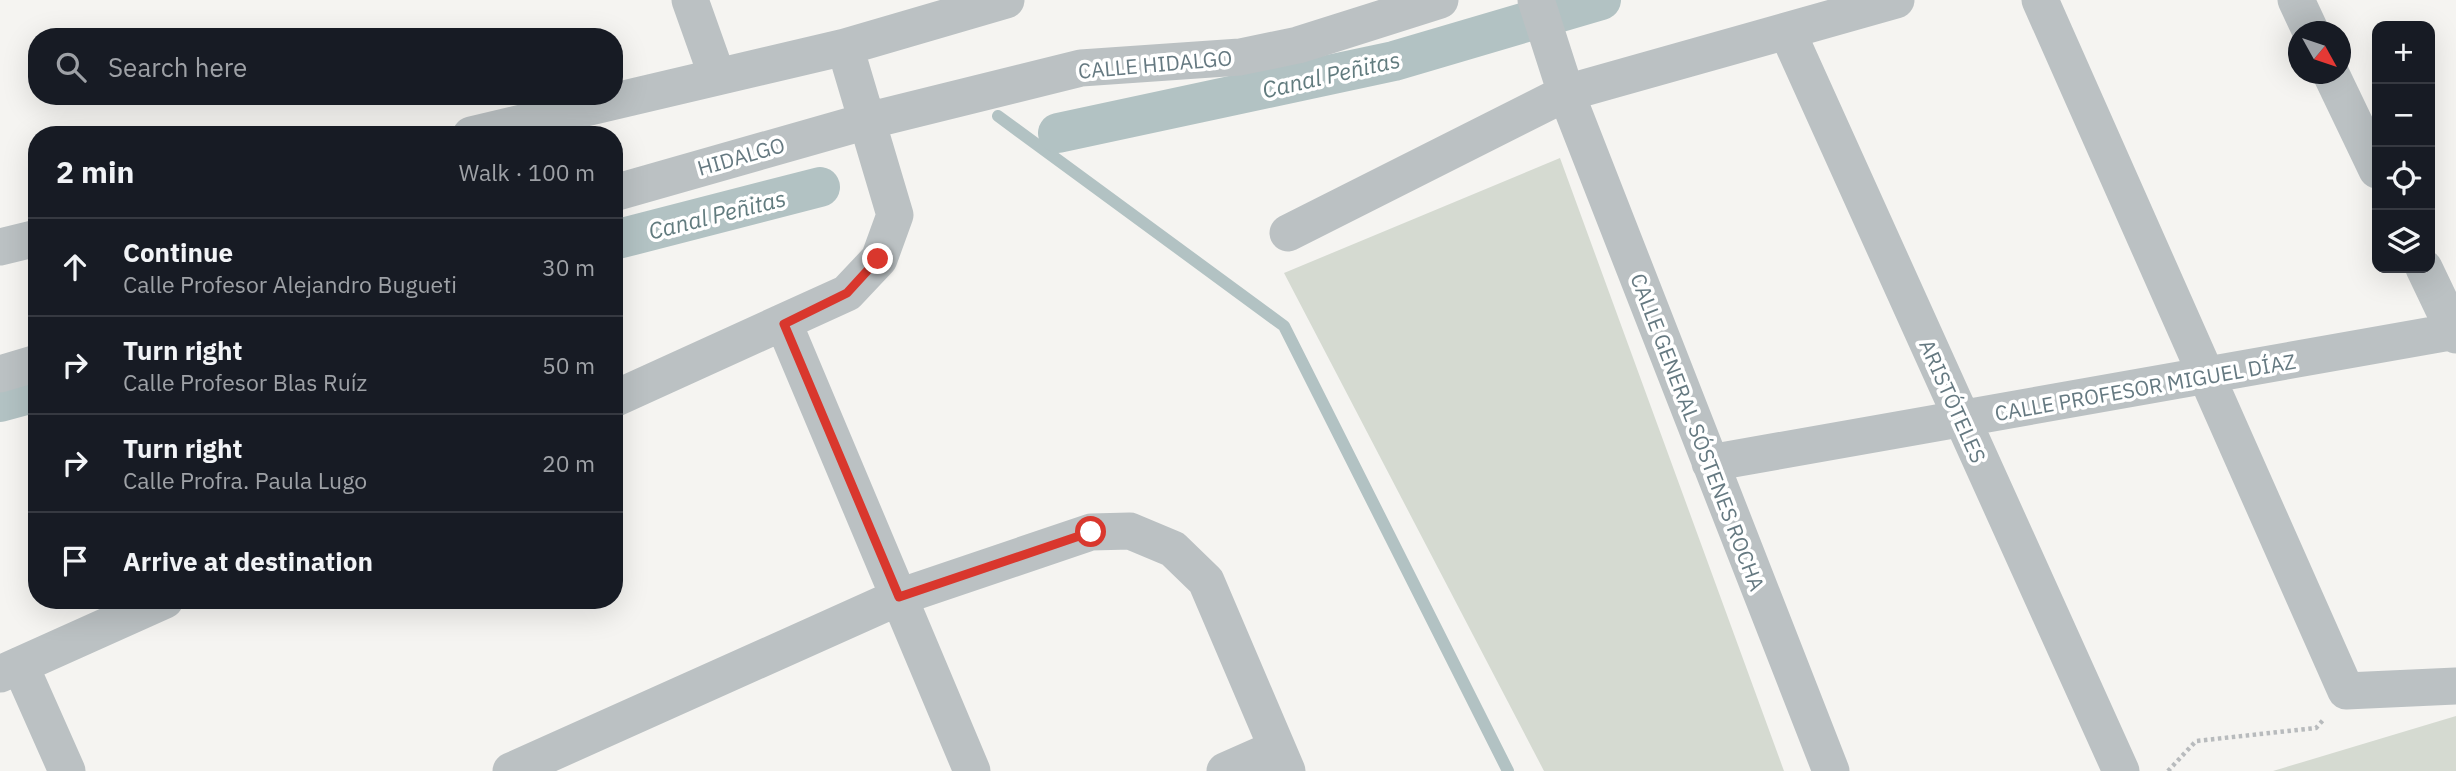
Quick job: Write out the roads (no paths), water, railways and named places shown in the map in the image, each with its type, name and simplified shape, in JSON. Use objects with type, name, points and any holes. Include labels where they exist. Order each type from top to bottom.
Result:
[{"type":"street","points":[[690,0],[717,76]]},
{"type":"street","name":"CALLE HIDALGO","points":[[867,121],[1081,68],[1240,57],[1275,50],[1440,0]]},
{"type":"street","points":[[1536,0],[1566,93]]},
{"type":"street","points":[[1288,233],[1566,93],[1896,0]]},
{"type":"street","points":[[2040,0],[2346,691],[2456,686]]},
{"type":"street","points":[[2296,0],[2306,21]]},
{"type":"street","points":[[623,99],[845,47],[999,1]]},
{"type":"street","name":"ARISTÓTELES","points":[[1787,31],[2121,771]]},
{"type":"street","points":[[623,395],[847,293],[878,259],[895,215],[845,47]]},
{"type":"street","points":[[2337,84],[2372,159]]},
{"type":"street","name":"CALLE GENERAL SÓSTENES ROCHA","points":[[1566,93],[1831,771]]},
{"type":"street","points":[[509,126],[596,105]]},
{"type":"street","name":"HIDALGO","points":[[623,190],[867,121]]},
{"type":"street","points":[[0,247],[28,240]]},
{"type":"street","points":[[2426,273],[2455,332]]},
{"type":"street","points":[[784,324],[972,771]]},
{"type":"street","name":"CALLE PROFESOR MIGUEL DÍAZ","points":[[1710,463],[2455,332]]},
{"type":"street","points":[[0,374],[28,366]]},
{"type":"street","points":[[511,771],[899,597],[1091,532],[1130,531],[1173,549],[1206,581],[1282,760],[1225,771]]},
{"type":"street","points":[[67,771],[10,670],[145,609]]},
{"type":"waterway","name":"Canal Peñitas","points":[[1058,133],[1394,61],[1601,0]]},
{"type":"waterway","points":[[998,116],[1284,326],[1508,771]]},
{"type":"waterway","name":"Canal Peñitas","points":[[623,238],[820,187]]},
{"type":"waterway","name":"Canal Peñitas","points":[[0,402],[28,394]]}]
